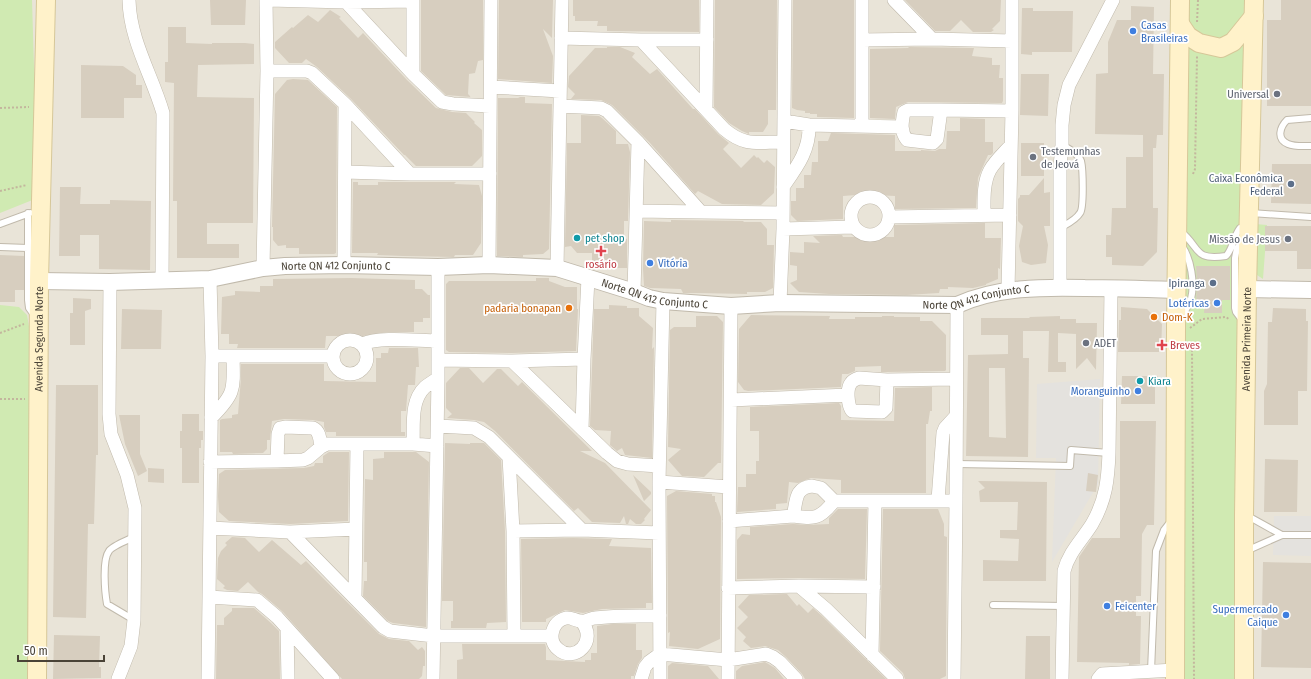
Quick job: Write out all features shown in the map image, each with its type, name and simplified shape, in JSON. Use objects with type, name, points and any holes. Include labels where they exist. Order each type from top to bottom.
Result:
[{"type":"main road","name":"Avenida Segunda Norte","points":[[37,679],[39,399],[33,325],[39,281],[34,212],[43,107],[46,0]]},
{"type":"main road","points":[[1175,674],[1175,517],[1183,327],[1176,290],[1177,235],[1190,22],[1180,0]]},
{"type":"main road","points":[[1190,22],[1188,36],[1199,43],[1221,48],[1233,42],[1254,8]]},
{"type":"main road","name":"Avenida Primeira Norte","points":[[1244,679],[1245,551],[1239,323],[1247,289],[1254,8]]},
{"type":"street","points":[[129,0],[131,24],[137,46],[158,96],[163,113],[162,280]]},
{"type":"street","points":[[263,268],[267,71],[266,0]]},
{"type":"street","points":[[270,0],[346,2],[413,1],[413,74]]},
{"type":"street","points":[[489,265],[491,0]]},
{"type":"street","points":[[558,268],[562,0]]},
{"type":"street","points":[[706,109],[707,0]]},
{"type":"street","points":[[780,303],[783,228],[785,0]]},
{"type":"street","points":[[862,0],[862,126]]},
{"type":"street","points":[[894,0],[932,39]]},
{"type":"street","points":[[1008,290],[1012,110],[1012,0]]},
{"type":"street","points":[[1060,287],[1060,167],[1064,105],[1070,85],[1113,0]]},
{"type":"street","points":[[346,2],[431,93],[442,102],[490,106]]},
{"type":"street","points":[[561,38],[707,40]]},
{"type":"street","points":[[862,40],[932,39],[1012,41]]},
{"type":"street","points":[[641,40],[733,137],[747,142],[783,142]]},
{"type":"street","points":[[267,71],[307,71],[316,76],[345,104],[410,174]]},
{"type":"street","points":[[491,87],[560,91]]},
{"type":"street","points":[[344,265],[345,104]]},
{"type":"street","points":[[560,106],[601,108],[607,111],[638,142],[701,212]]},
{"type":"street","points":[[941,110],[937,139],[933,143],[907,140],[902,128],[904,112],[908,110],[941,110],[1012,110]]},
{"type":"street","points":[[784,121],[809,125],[902,128]]},
{"type":"street","points":[[783,187],[804,154],[810,135],[809,125]]},
{"type":"street","points":[[634,292],[638,142]]},
{"type":"street","points":[[984,214],[984,191],[990,169],[1011,145]]},
{"type":"street","points":[[345,172],[490,174]]},
{"type":"street","points":[[868,197],[876,198],[883,202],[888,209],[889,217],[887,225],[882,231],[875,235],[867,236],[859,233],[853,227],[850,220],[854,205],[860,199],[868,197]]},
{"type":"street","points":[[637,212],[783,213]]},
{"type":"street","points":[[889,217],[984,214],[1010,215]]},
{"type":"street","points":[[783,228],[853,227]]},
{"type":"street","name":"Norte QN 412 Conjunto C","points":[[39,281],[110,282],[210,279],[263,268],[285,266],[344,265],[438,267],[489,265],[558,268],[574,272],[649,298],[663,301],[731,306],[780,303],[957,305],[972,298],[1008,290],[1060,287],[1176,290]]},
{"type":"street","points":[[433,679],[438,426],[438,267]]},
{"type":"street","points":[[582,428],[588,278]]},
{"type":"street","points":[[208,679],[212,356],[210,279]]},
{"type":"street","points":[[110,282],[109,414],[111,434],[127,474],[135,508],[134,620],[131,646],[118,679]]},
{"type":"street","points":[[1062,679],[1064,606],[1063,581],[1066,562],[1074,548],[1092,524],[1103,501],[1108,478],[1111,288]]},
{"type":"street","points":[[1247,289],[1311,290]]},
{"type":"street","points":[[660,679],[659,466],[663,301]]},
{"type":"street","points":[[954,679],[957,305]]},
{"type":"street","points":[[728,679],[728,521],[730,487],[731,306]]},
{"type":"street","points":[[350,339],[357,340],[363,344],[367,351],[368,359],[365,366],[359,372],[345,374],[338,370],[333,363],[332,356],[334,349],[338,344],[344,340],[350,339]]},
{"type":"street","points":[[363,344],[369,341],[381,340],[438,341]]},
{"type":"street","points":[[212,356],[332,356]]},
{"type":"street","points":[[211,418],[232,392],[234,383],[233,357]]},
{"type":"street","points":[[438,360],[512,361],[584,359]]},
{"type":"street","points":[[512,361],[617,461],[628,464],[659,466]]},
{"type":"street","points":[[413,444],[415,404],[419,395],[425,388],[438,378]]},
{"type":"street","points":[[887,380],[886,408],[882,412],[852,411],[850,408],[848,395],[849,385],[851,382],[859,378],[887,380],[956,379]]},
{"type":"street","points":[[731,400],[848,395]]},
{"type":"street","points":[[938,500],[942,433],[956,416]]},
{"type":"street","points":[[438,426],[474,428],[489,437],[582,530]]},
{"type":"street","points":[[277,461],[278,434],[280,428],[313,428],[318,432],[321,447]]},
{"type":"street","points":[[210,462],[304,460],[321,447],[328,444],[413,444],[437,446]]},
{"type":"street","points":[[355,597],[357,444]]},
{"type":"street","points":[[510,458],[513,531],[514,635]]},
{"type":"street","points":[[659,482],[730,487]]},
{"type":"street","points":[[793,516],[799,492],[805,487],[812,486],[821,488],[834,501],[956,501]]},
{"type":"street","points":[[728,521],[793,516],[809,518],[817,517],[834,501]]},
{"type":"street","points":[[872,655],[875,501]]},
{"type":"street","points":[[210,528],[290,532],[356,530]]},
{"type":"street","points":[[513,531],[582,530],[659,533]]},
{"type":"street","points":[[290,532],[383,627],[390,631],[434,636],[552,636]]},
{"type":"street","points":[[728,588],[799,586],[874,587]]},
{"type":"street","points":[[799,586],[826,609],[897,679]]},
{"type":"street","points":[[208,597],[257,600],[265,606],[333,679]]},
{"type":"street","points":[[581,621],[595,618],[660,616]]},
{"type":"street","points":[[565,618],[573,618],[581,621],[587,632],[585,645],[575,653],[568,654],[556,648],[552,636],[553,628],[558,622],[565,618]]},
{"type":"street","points":[[287,629],[288,679]]},
{"type":"street","points":[[641,679],[644,667],[660,654],[728,660],[766,654],[780,662],[796,679]]},
{"type":"street","points":[[1098,679],[1102,674],[1151,671],[1175,674]]},
{"type":"lane","points":[[1311,118],[1287,120],[1280,130],[1280,136],[1283,141],[1288,144],[1311,146]]},
{"type":"lane","points":[[1060,228],[1078,217],[1082,212],[1080,157],[1062,145]]},
{"type":"lane","points":[[0,224],[34,212],[28,248],[29,308],[33,325]]},
{"type":"lane","points":[[1226,256],[1230,252],[1235,235],[1240,228],[1311,217]]},
{"type":"lane","points":[[1239,323],[1235,308],[1235,258],[1239,245],[1249,226]]},
{"type":"lane","points":[[1183,327],[1191,299],[1192,286],[1188,254],[1177,235],[1184,234],[1201,255],[1210,257],[1226,256],[1235,258]]},
{"type":"lane","points":[[0,246],[28,248]]},
{"type":"lane","points":[[956,464],[1070,466],[1071,450],[1109,453]]},
{"type":"lane","points":[[1244,514],[1282,534],[1311,535]]},
{"type":"lane","points":[[1151,671],[1156,552],[1164,530],[1175,517]]},
{"type":"lane","points":[[1245,551],[1282,534]]},
{"type":"lane","points":[[134,620],[107,604],[105,565],[106,556],[110,549],[135,537]]},
{"type":"lane","points":[[993,605],[1064,606]]},
{"type":"path","points":[[0,108],[43,107]]},
{"type":"path","points":[[1183,327],[1202,319],[1226,317],[1239,323]]},
{"type":"path","points":[[0,334],[26,323],[33,325]]},
{"type":"path","points":[[0,399],[39,399]]},
{"type":"shaded area","points":[[0,0],[1311,0],[1311,679],[0,679]]},
{"type":"shaded area","points":[[1100,379],[1098,484],[1052,562],[1056,458],[1036,458],[1037,384]]},
{"type":"shaded area","points":[[1274,516],[1311,516],[1311,556],[1273,555]]},
{"type":"green space","points":[[0,0],[32,0],[36,133],[35,199],[0,213]]},
{"type":"green space","points":[[1177,0],[1244,0],[1237,679],[1171,679]]},
{"type":"green space","points":[[1255,224],[1267,225],[1263,279],[1257,275],[1254,264]]},
{"type":"green space","points":[[0,305],[19,307],[27,315],[30,348],[33,360],[28,679],[0,679]]},
{"type":"building","points":[[210,0],[246,0],[245,25],[211,25]]},
{"type":"building","points":[[421,0],[483,0],[483,60],[478,61],[475,73],[469,74],[468,94],[471,97],[446,95],[421,71]]},
{"type":"building","points":[[499,0],[553,0],[552,38],[543,29],[553,56],[552,83],[498,79]]},
{"type":"building","points":[[573,0],[699,0],[699,32],[607,31],[607,26],[597,26],[598,21],[575,21],[575,16],[573,16]]},
{"type":"building","points":[[715,0],[777,0],[776,110],[768,110],[768,124],[763,132],[749,132],[749,134],[742,131],[729,123],[714,107]]},
{"type":"building","points":[[793,0],[854,0],[854,118],[817,117],[817,114],[805,113],[805,111],[792,108]]},
{"type":"building","points":[[905,0],[1001,0],[1000,21],[991,32],[973,32],[961,20],[950,31],[935,31]]},
{"type":"building","points":[[1281,0],[1311,0],[1311,106],[1267,106],[1267,20],[1281,20]]},
{"type":"building","points":[[1131,6],[1154,7],[1153,74],[1164,74],[1163,135],[1157,135],[1156,148],[1153,148],[1153,208],[1158,208],[1157,252],[1143,266],[1112,265],[1112,257],[1106,257],[1106,235],[1111,235],[1112,208],[1126,208],[1126,157],[1143,157],[1143,135],[1095,134],[1096,74],[1108,73],[1108,42],[1117,20],[1131,20]]},
{"type":"building","points":[[1022,8],[1033,8],[1033,11],[1073,11],[1072,52],[1032,52],[1032,55],[1021,54]]},
{"type":"building","points":[[330,10],[341,17],[339,18],[358,38],[363,33],[407,80],[436,108],[452,112],[466,113],[475,122],[474,123],[482,130],[482,156],[472,166],[416,166],[351,99],[317,67],[306,59],[302,63],[289,63],[275,48],[275,42],[308,15],[318,22]]},
{"type":"building","points":[[168,27],[186,27],[186,43],[254,44],[254,64],[198,65],[197,97],[254,98],[253,223],[207,223],[207,244],[239,244],[239,258],[177,258],[177,201],[173,201],[174,83],[165,82],[165,62],[168,62]]},
{"type":"building","points":[[620,47],[635,53],[632,57],[650,74],[657,69],[693,109],[695,109],[718,134],[729,143],[723,149],[741,168],[754,155],[764,163],[767,160],[775,167],[774,193],[761,205],[722,204],[698,191],[695,194],[650,143],[612,105],[601,100],[571,99],[575,94],[568,87],[569,76],[595,48]]},
{"type":"building","points":[[909,47],[974,48],[972,56],[992,58],[992,65],[1000,65],[999,78],[1003,78],[1002,103],[908,102],[896,107],[895,119],[870,118],[870,49]]},
{"type":"building","points":[[81,65],[123,66],[136,75],[136,85],[142,85],[142,98],[124,98],[124,118],[81,118]]},
{"type":"building","points":[[1021,74],[1049,74],[1048,116],[1020,115]]},
{"type":"building","points":[[287,80],[308,80],[337,107],[336,253],[334,254],[299,254],[299,248],[286,248],[286,245],[278,246],[273,240],[275,94]]},
{"type":"building","points":[[518,97],[525,97],[525,103],[552,104],[549,249],[543,254],[523,255],[523,257],[497,256],[498,98],[520,98]]},
{"type":"building","points":[[581,115],[599,116],[616,131],[616,144],[628,144],[630,152],[628,221],[624,221],[624,238],[627,239],[627,268],[609,268],[611,265],[592,265],[592,253],[577,253],[571,246],[565,247],[567,143],[581,143]]},
{"type":"building","points":[[960,118],[985,119],[985,142],[993,142],[993,153],[988,155],[978,178],[976,208],[895,209],[895,196],[856,194],[843,196],[843,219],[797,221],[791,215],[791,201],[796,201],[796,188],[804,188],[804,175],[811,175],[812,162],[818,162],[818,141],[828,141],[831,133],[895,135],[895,151],[935,151],[939,149],[946,149],[947,131],[960,131]]},
{"type":"building","name":"Testemunhas de Jeová","points":[[1021,143],[1044,143],[1044,176],[1021,176]]},
{"type":"building","name":"Caixa Econômica Federal","points":[[1272,164],[1311,164],[1311,204],[1271,203]]},
{"type":"building","points":[[1044,178],[1044,193],[1050,192],[1050,226],[1044,226],[1048,245],[1046,263],[1031,265],[1022,262],[1019,246],[1023,226],[1018,221],[1018,199],[1020,195],[1029,195]]},
{"type":"building","points":[[353,182],[358,182],[358,185],[378,185],[378,182],[456,182],[454,184],[479,185],[482,196],[481,243],[473,255],[455,255],[454,257],[352,253]]},
{"type":"building","points":[[60,187],[81,187],[80,204],[110,204],[110,200],[151,201],[150,270],[99,269],[99,235],[80,235],[80,256],[59,256]]},
{"type":"building","points":[[671,220],[761,222],[767,229],[767,245],[774,245],[773,288],[765,292],[747,292],[747,294],[683,293],[681,289],[650,288],[644,286],[644,221],[671,222]]},
{"type":"building","points":[[985,223],[985,238],[1001,238],[1000,269],[998,268],[998,279],[986,285],[973,288],[948,287],[948,289],[940,289],[939,293],[907,295],[799,292],[790,283],[797,280],[797,266],[790,265],[790,252],[804,253],[804,242],[820,243],[813,236],[842,235],[843,237],[894,237],[894,225]]},
{"type":"building","name":"Missão de Jesus","points":[[1265,226],[1311,226],[1311,269],[1297,269],[1297,251],[1265,251]]},
{"type":"building","points":[[0,255],[24,256],[24,290],[15,290],[15,302],[0,302]]},
{"type":"building","name":"Ipiranga","points":[[1196,266],[1230,266],[1230,300],[1222,300],[1222,313],[1204,313],[1205,300],[1196,300]]},
{"type":"building","points":[[351,278],[415,280],[415,289],[422,289],[430,295],[430,318],[423,318],[423,322],[414,322],[414,332],[388,332],[363,336],[326,336],[325,348],[237,348],[238,344],[229,344],[229,334],[221,334],[222,297],[235,295],[235,291],[260,292],[260,286],[273,286],[273,279]]},
{"type":"building","points":[[536,278],[549,278],[549,281],[565,287],[577,287],[578,309],[576,351],[512,353],[449,352],[446,350],[446,284],[449,281],[536,281]]},
{"type":"building","points":[[73,298],[91,299],[91,309],[85,311],[85,345],[70,345],[70,313],[73,313]]},
{"type":"building","points":[[609,305],[639,308],[639,316],[653,328],[652,458],[625,455],[622,448],[617,451],[610,445],[611,431],[595,430],[590,426],[594,309],[609,309]]},
{"type":"building","points":[[1121,307],[1147,309],[1162,324],[1161,352],[1118,352]]},
{"type":"building","points":[[1273,308],[1306,309],[1306,321],[1308,321],[1307,391],[1298,391],[1298,425],[1264,425],[1264,391],[1267,384],[1268,322],[1272,322]]},
{"type":"building","points":[[122,309],[162,310],[161,349],[121,349]]},
{"type":"building","points":[[751,315],[830,316],[829,319],[855,319],[855,317],[882,316],[920,317],[920,321],[932,321],[946,335],[946,370],[881,372],[881,366],[855,367],[855,371],[848,374],[842,374],[841,387],[744,390],[738,382],[739,329]]},
{"type":"building","points":[[696,316],[717,316],[723,322],[721,463],[718,463],[704,477],[682,476],[668,460],[681,449],[668,447],[670,330],[674,327],[696,327]]},
{"type":"building","points":[[1060,316],[1060,319],[1076,319],[1076,323],[1097,323],[1096,370],[1087,358],[1076,369],[1076,334],[1058,333],[1058,362],[1066,362],[1066,372],[1048,372],[1049,331],[1023,331],[1023,358],[1029,358],[1028,457],[966,456],[968,355],[1008,354],[1008,335],[981,335],[981,318],[1030,318],[1029,317]],"holes":[[[989,368],[1005,368],[1006,438],[989,437]]]},
{"type":"building","points":[[389,348],[418,348],[419,367],[416,367],[415,385],[408,385],[406,411],[401,411],[401,432],[405,432],[405,436],[336,436],[336,432],[326,432],[324,422],[284,419],[272,421],[270,440],[267,440],[267,449],[263,453],[233,454],[232,452],[220,452],[220,420],[232,418],[232,415],[238,414],[241,364],[324,364],[324,381],[376,382],[376,358],[381,358],[381,353],[388,353]]},
{"type":"building","points":[[460,368],[469,368],[483,383],[497,369],[501,369],[518,386],[522,382],[592,451],[580,451],[605,463],[651,510],[644,519],[645,520],[641,524],[636,524],[630,519],[628,524],[626,524],[624,516],[620,523],[592,522],[578,508],[574,511],[495,431],[484,422],[447,418],[452,414],[446,408],[446,383]]},
{"type":"building","name":"Moranguinho","points":[[1122,376],[1158,376],[1157,386],[1155,386],[1155,404],[1121,404]]},
{"type":"building","points":[[56,385],[98,385],[98,455],[96,455],[94,524],[88,524],[86,618],[53,617]]},
{"type":"building","points":[[932,387],[932,411],[930,411],[928,424],[926,424],[926,493],[841,493],[841,480],[811,478],[798,483],[789,482],[787,503],[776,504],[776,509],[737,512],[738,487],[746,487],[746,474],[756,474],[756,461],[759,461],[759,431],[750,431],[750,407],[839,403],[841,406],[841,420],[894,421],[895,388]]},
{"type":"building","points":[[182,414],[199,414],[199,431],[203,431],[203,440],[201,440],[201,448],[199,448],[199,483],[182,483],[182,448],[180,448],[180,431],[182,431]]},
{"type":"building","points":[[119,415],[140,415],[140,454],[147,471],[138,476],[125,444]]},
{"type":"building","name":"Feicenter","points":[[1120,421],[1156,421],[1154,525],[1147,525],[1142,534],[1141,596],[1136,596],[1136,616],[1141,616],[1140,664],[1129,665],[1129,663],[1077,662],[1079,557],[1092,538],[1120,538]]},
{"type":"building","points":[[445,443],[484,443],[501,460],[505,531],[506,622],[487,623],[486,628],[451,628],[451,621],[453,621],[453,601],[442,601]]},
{"type":"building","points":[[329,452],[349,452],[348,521],[290,524],[229,521],[219,512],[219,474],[225,470],[304,468],[314,466],[315,463],[323,463],[323,456]]},
{"type":"building","points":[[384,452],[416,452],[429,462],[426,627],[388,621],[363,596],[364,581],[367,581],[367,562],[364,562],[365,479],[373,480],[373,459],[384,458]]},
{"type":"building","points":[[1265,459],[1298,460],[1297,512],[1264,512]]},
{"type":"building","points":[[148,468],[164,469],[164,483],[148,482]]},
{"type":"building","points":[[1088,473],[1098,475],[1096,492],[1086,491]]},
{"type":"building","points":[[633,475],[651,492],[651,494],[644,501]]},
{"type":"building","points":[[978,481],[1047,482],[1046,581],[983,581],[983,560],[1018,561],[1019,539],[1000,538],[1000,530],[1017,530],[1018,502],[980,502],[979,491],[985,488]]},
{"type":"building","points":[[676,491],[712,494],[712,496],[715,496],[715,502],[721,517],[720,639],[698,649],[669,646],[667,496]]},
{"type":"building","points":[[838,509],[867,509],[865,579],[737,579],[737,540],[742,534],[750,535],[750,527],[793,524],[829,524],[829,518]]},
{"type":"building","points":[[883,509],[938,509],[944,524],[944,536],[947,537],[946,676],[940,679],[905,679],[903,673],[880,651]]},
{"type":"building","points":[[232,537],[245,538],[259,552],[272,540],[301,565],[306,561],[379,634],[389,639],[409,641],[418,650],[422,647],[425,651],[425,666],[423,666],[422,676],[419,679],[342,679],[283,612],[248,582],[238,591],[223,588],[225,586],[217,579],[218,558],[221,551],[227,545],[225,543]]},
{"type":"building","points":[[521,539],[612,539],[609,546],[651,548],[652,603],[646,603],[646,608],[602,609],[583,613],[565,610],[546,619],[546,622],[522,622]]},
{"type":"building","name":"Supermercado Caique","points":[[1263,562],[1311,563],[1311,668],[1261,667]]},
{"type":"building","points":[[787,594],[797,606],[799,604],[808,613],[813,608],[886,679],[805,679],[802,674],[778,650],[765,646],[751,648],[743,641],[746,637],[737,628],[748,617],[738,607],[749,595]]},
{"type":"building","points":[[232,608],[254,608],[279,631],[280,679],[216,679],[217,625],[224,625],[224,618],[232,611]]},
{"type":"building","points":[[612,624],[636,624],[636,650],[642,650],[642,658],[638,664],[634,676],[631,676],[631,679],[457,679],[457,660],[463,659],[462,644],[545,644],[546,660],[585,662],[585,660],[591,660],[591,653],[597,653],[597,626]]},
{"type":"building","points":[[54,635],[100,636],[99,667],[101,667],[101,678],[53,679]]},
{"type":"building","points":[[1026,636],[1050,636],[1050,679],[1025,679]]},
{"type":"building","points":[[765,662],[775,668],[784,679],[736,679],[736,671],[742,666]]},
{"type":"building","points":[[672,663],[708,666],[719,679],[668,679],[668,666]]},
{"type":"place","name":"Casas Brasileiras","points":[[1133,31]]},
{"type":"place","name":"Universal","points":[[1277,94]]},
{"type":"place","name":"Testemunhas de Jeová","points":[[1033,157]]},
{"type":"place","name":"Caixa Econômica Federal","points":[[1291,184]]},
{"type":"place","name":"pet shop","points":[[577,238]]},
{"type":"place","name":"Missão de Jesus","points":[[1288,239]]},
{"type":"place","name":"rosário","points":[[601,251]]},
{"type":"place","name":"Vitória","points":[[650,263]]},
{"type":"place","name":"Ipiranga","points":[[1213,283]]},
{"type":"place","name":"Lotéricas","points":[[1217,303]]},
{"type":"place","name":"padaria bonapan","points":[[569,308]]},
{"type":"place","name":"Dom-K","points":[[1154,317]]},
{"type":"place","name":"ADET","points":[[1086,343]]},
{"type":"place","name":"Breves","points":[[1162,345]]},
{"type":"place","name":"Kiara","points":[[1140,381]]},
{"type":"place","name":"Moranguinho","points":[[1138,391]]},
{"type":"place","name":"Feicenter","points":[[1107,606]]},
{"type":"place","name":"Supermercado Caique","points":[[1286,615]]}]
